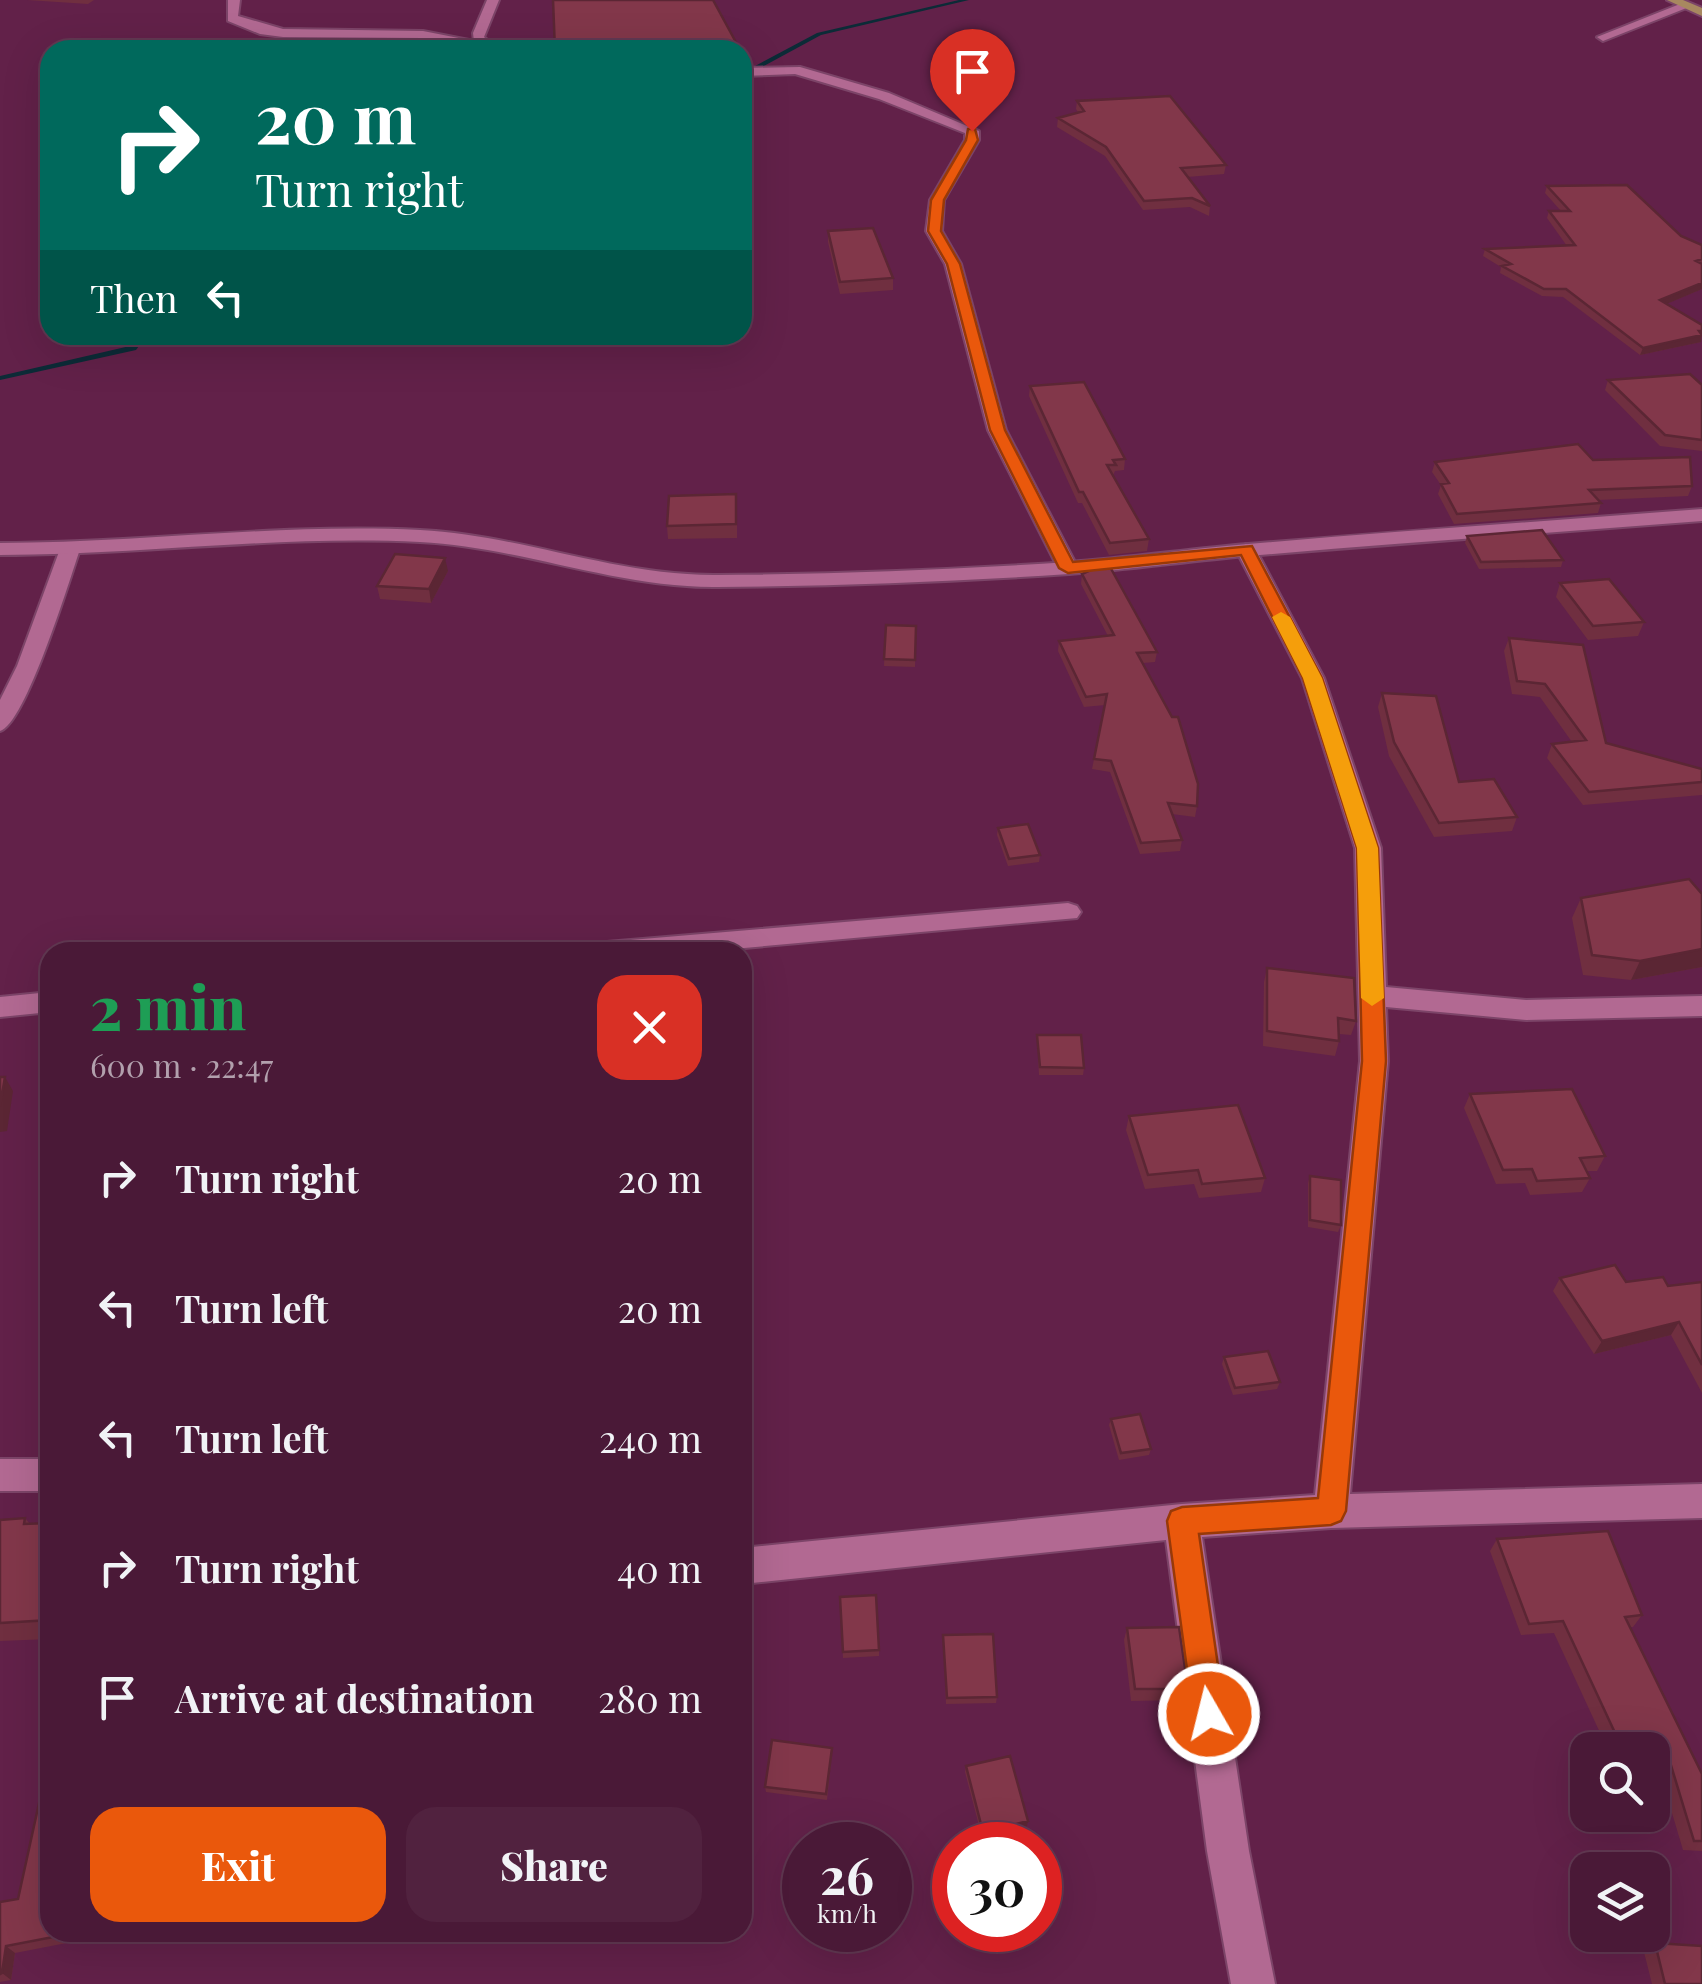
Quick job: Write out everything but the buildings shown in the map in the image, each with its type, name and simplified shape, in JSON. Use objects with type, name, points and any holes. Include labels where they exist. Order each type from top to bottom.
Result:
[{"type":"main road","points":[[1679,2],[1702,12]]},
{"type":"street","points":[[12,0],[32,0]]},
{"type":"street","points":[[234,0],[232,18],[264,31],[325,37],[413,34],[455,40]]},
{"type":"street","points":[[480,40],[479,26],[490,14],[493,0]]},
{"type":"street","points":[[1603,36],[1626,32],[1679,2]]},
{"type":"street","points":[[752,72],[796,70],[884,96],[972,131],[972,140],[938,200],[934,231],[954,264],[997,430],[1068,568]]},
{"type":"street","points":[[0,549],[70,550],[150,541],[418,536],[492,542],[653,578],[715,581],[1068,568],[1246,550],[1702,516]]},
{"type":"street","points":[[0,724],[28,666],[70,550]]},
{"type":"street","points":[[1246,550],[1312,678],[1368,848],[1374,1061],[1331,1511]]},
{"type":"street","points":[[713,942],[1068,912]]},
{"type":"street","points":[[1372,996],[1526,1010],[1702,1006]]},
{"type":"street","points":[[0,1006],[40,1003]]},
{"type":"street","points":[[0,1474],[40,1475]]},
{"type":"street","points":[[752,1565],[1182,1521],[1331,1511],[1702,1501]]},
{"type":"street","points":[[1182,1521],[1228,1851],[1253,1984]]},
{"type":"waterway","points":[[752,71],[819,34],[966,0]]},
{"type":"waterway","points":[[0,378],[135,345]]},
{"type":"slow traffic","points":[[1281,617],[1312,678],[1368,848],[1372,998]]},
{"type":"route","points":[[972,131],[972,140],[938,200],[934,231],[954,264],[997,430],[1068,568],[1246,550],[1312,678],[1368,848],[1374,1061],[1331,1511],[1182,1521],[1209,1714]]}]
